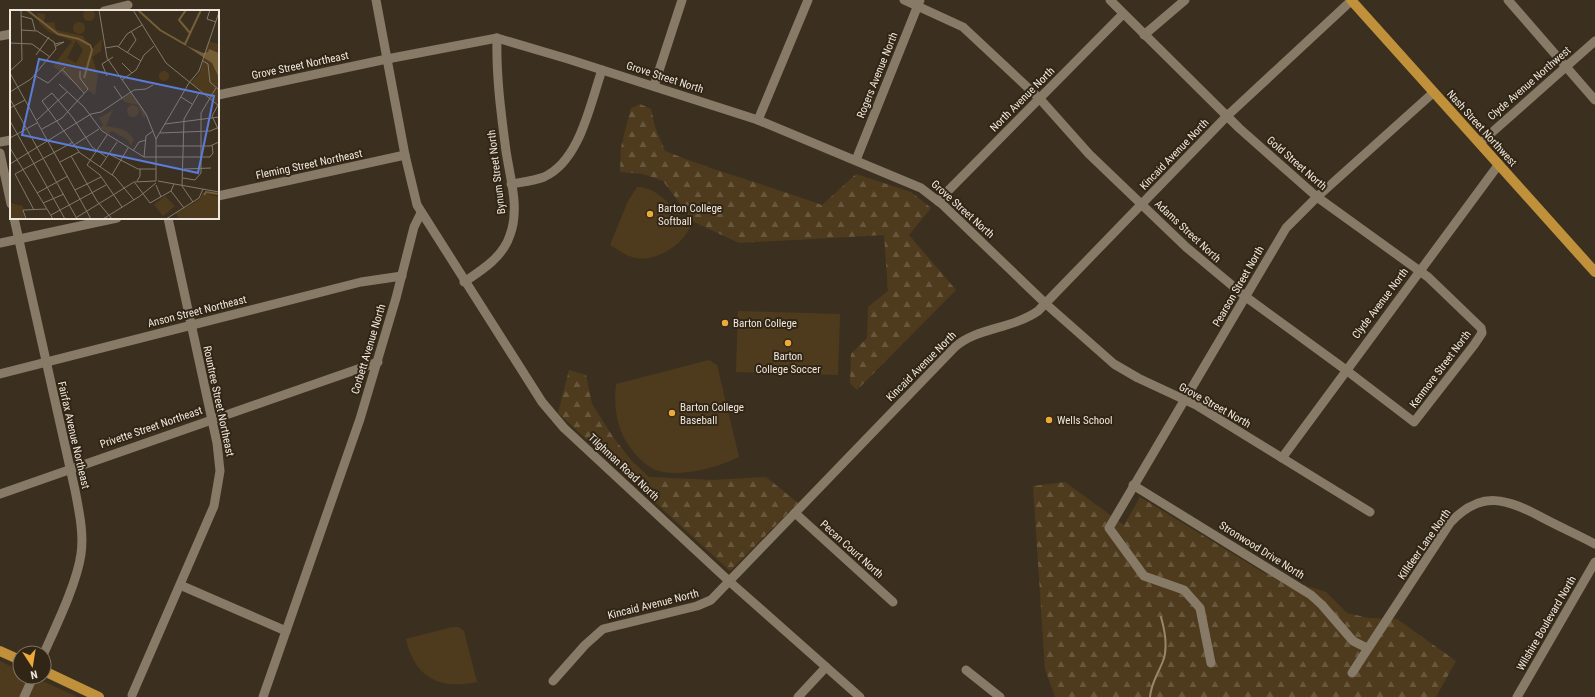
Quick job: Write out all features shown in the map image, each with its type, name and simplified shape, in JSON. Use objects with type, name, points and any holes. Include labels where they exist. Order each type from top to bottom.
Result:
[{"type":"main road","name":"Nash Street Northwest","points":[[1352,0],[1595,272]]},
{"type":"main road","points":[[0,651],[12,656]]},
{"type":"main road","points":[[52,675],[99,697]]},
{"type":"street","points":[[376,0],[405,155],[417,206],[421,213]]},
{"type":"street","points":[[654,86],[682,0]]},
{"type":"street","name":"Adams Street North","points":[[904,0],[919,3],[963,27],[1040,99],[1089,154],[1186,247],[1246,297],[1414,422]]},
{"type":"street","name":"Gold Street North","points":[[1110,0],[1227,116],[1317,197],[1420,271],[1458,304],[1482,330]]},
{"type":"street","points":[[1144,35],[1184,0]]},
{"type":"street","name":"Kincaid Avenue North","points":[[553,681],[584,645],[603,629],[706,603],[730,582],[964,339],[1026,319],[1046,304],[1227,116],[1352,0]]},
{"type":"street","points":[[1508,0],[1595,100]]},
{"type":"street","points":[[758,120],[804,1]]},
{"type":"street","name":"Rogers Avenue North","points":[[856,160],[919,3]]},
{"type":"street","points":[[108,10],[128,5]]},
{"type":"street","name":"North Avenue North","points":[[938,201],[1123,14]]},
{"type":"street","points":[[0,36],[10,34]]},
{"type":"street","name":"Grove Street North","points":[[387,59],[497,38],[654,86],[758,120],[913,184],[938,201],[1046,304],[1117,366],[1151,385],[1185,399],[1370,512]]},
{"type":"street","name":"Bynum Street North","points":[[464,282],[493,261],[510,236],[514,211],[498,88],[497,38]]},
{"type":"street","name":"Clyde Avenue Northwest","points":[[1480,142],[1595,41]]},
{"type":"street","name":"Grove Street Northeast","points":[[219,95],[387,59]]},
{"type":"street","points":[[511,184],[545,177],[568,157],[581,132],[602,70]]},
{"type":"street","name":"Pearson Street North","points":[[1211,663],[1200,608],[1184,590],[1144,576],[1109,528],[1286,228],[1317,197],[1434,92]]},
{"type":"street","points":[[0,142],[10,140]]},
{"type":"street","points":[[0,153],[10,199]]},
{"type":"street","name":"Fleming Street Northeast","points":[[219,196],[405,155]]},
{"type":"street","name":"Clyde Avenue North","points":[[1282,458],[1499,164]]},
{"type":"street","name":"Corbett Avenue North","points":[[262,697],[378,362],[414,227],[421,213]]},
{"type":"street","name":"Tilghman Road North","points":[[421,213],[539,397],[556,419],[730,582],[860,697]]},
{"type":"street","name":"Fairfax Avenue Northeast","points":[[14,219],[79,514],[81,555],[74,579],[47,645]]},
{"type":"street","points":[[0,243],[112,219]]},
{"type":"street","name":"Rountree Street Northeast","points":[[132,695],[214,506],[219,480],[219,454],[168,219]]},
{"type":"street","name":"Anson Street Northeast","points":[[0,374],[361,282],[402,276]]},
{"type":"street","name":"Kenmore Street North","points":[[1414,422],[1474,345],[1482,333],[1482,330]]},
{"type":"street","name":"Privette Street Northeast","points":[[0,494],[211,419],[378,362]]},
{"type":"street","name":"Stronwood Drive North","points":[[1134,485],[1311,596],[1322,605],[1353,641],[1367,648]]},
{"type":"street","name":"Killdeer Lane North","points":[[1352,673],[1450,523],[1469,506],[1485,501],[1496,500],[1514,503],[1595,544]]},
{"type":"street","name":"Pecan Court North","points":[[795,513],[893,602]]},
{"type":"street","name":"Wilshire Boulevard North","points":[[1517,697],[1595,562]]},
{"type":"street","points":[[180,585],[286,631]]},
{"type":"street","points":[[798,697],[826,667]]},
{"type":"street","points":[[966,670],[1000,697]]},
{"type":"street","points":[[24,697],[29,685]]},
{"type":"green space","points":[[640,104],[651,109],[655,127],[665,151],[704,166],[822,205],[856,174],[911,192],[931,208],[909,235],[956,290],[857,390],[850,383],[851,354],[867,338],[868,307],[888,291],[884,235],[739,243],[694,222],[663,181],[643,174],[620,172],[621,147],[631,108]]},
{"type":"green space","name":"Barton College Softball","points":[[637,187],[653,191],[660,196],[690,227],[681,241],[674,247],[657,256],[649,258],[632,257],[610,245],[628,201]]},
{"type":"green space","name":"Barton College Soccer","points":[[738,311],[840,314],[838,375],[736,372]]},
{"type":"green space","name":"Barton College Baseball","points":[[709,360],[717,365],[739,457],[720,465],[698,471],[676,473],[655,470],[638,457],[631,449],[621,432],[616,414],[616,384]]},
{"type":"green space","points":[[569,370],[586,375],[592,404],[613,437],[631,460],[649,477],[713,480],[766,477],[798,503],[730,571],[558,413]]},
{"type":"green space","points":[[1065,482],[1124,525],[1140,497],[1264,573],[1326,592],[1347,613],[1369,618],[1397,619],[1456,661],[1436,697],[1055,697],[1045,669],[1033,486]]},
{"type":"green space","points":[[452,627],[458,627],[464,631],[477,682],[451,684],[440,682],[431,678],[422,672],[410,652],[406,639]]},
{"type":"green space","points":[[0,661],[12,667],[12,685],[51,685],[78,697],[0,697]]},
{"type":"waterway","points":[[1150,697],[1152,687],[1165,656],[1165,634],[1161,617]]},
{"type":"place","name":"Barton College Softball","points":[[650,214]]},
{"type":"place","name":"Barton College","points":[[725,323]]},
{"type":"place","name":"Barton College Soccer","points":[[788,343]]},
{"type":"place","name":"Barton College Baseball","points":[[672,413]]},
{"type":"place","name":"Wells School","points":[[1049,420]]}]
